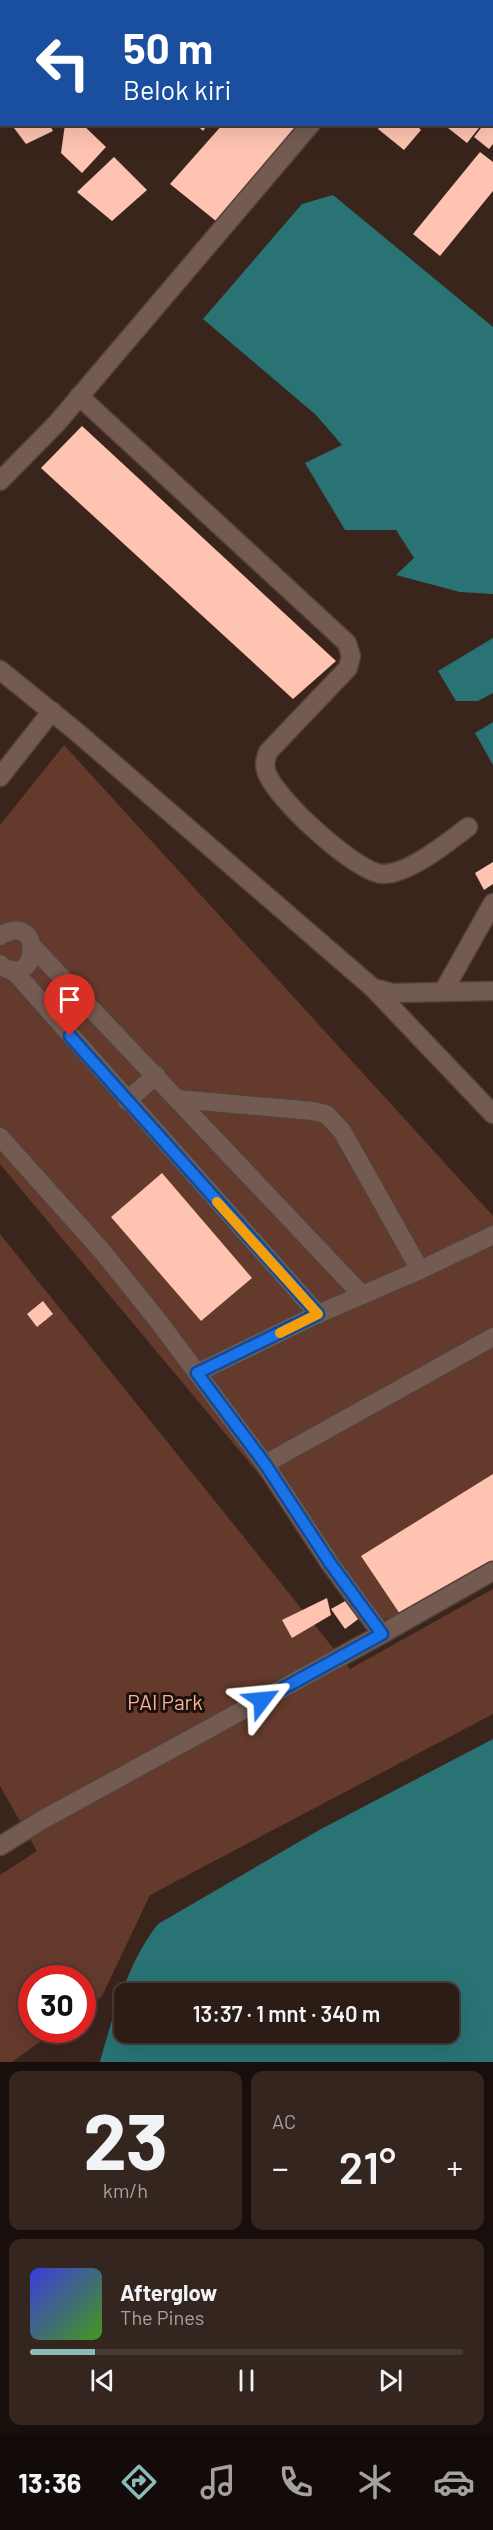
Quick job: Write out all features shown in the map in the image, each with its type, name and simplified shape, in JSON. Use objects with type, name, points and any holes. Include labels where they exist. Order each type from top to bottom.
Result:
[{"type":"street","points":[[0,481],[27,456],[309,126]]},
{"type":"street","points":[[79,396],[347,643],[351,656],[348,668],[268,752],[266,770],[269,778],[296,810],[322,837],[368,869],[382,874],[397,872],[415,863],[468,827]]},
{"type":"street","points":[[0,670],[52,711],[373,988],[493,1114]]},
{"type":"street","points":[[0,777],[52,711]]},
{"type":"street","points":[[443,992],[493,903]]},
{"type":"street","points":[[0,936],[8,932],[19,932],[28,937],[33,947],[362,1295]]},
{"type":"street","points":[[7,967],[22,969],[33,955],[33,947]]},
{"type":"street","points":[[7,967],[318,1314]]},
{"type":"street","points":[[373,988],[393,993],[493,991]]},
{"type":"street","points":[[127,1101],[156,1076]]},
{"type":"street","points":[[177,1099],[326,1114],[342,1131],[420,1270]]},
{"type":"street","points":[[0,1137],[102,1251],[197,1373],[265,1464],[330,1563],[382,1634]]},
{"type":"street","points":[[197,1373],[318,1314],[420,1270],[493,1235]]},
{"type":"street","points":[[265,1464],[493,1337]]},
{"type":"street","points":[[0,1846],[42,1820],[493,1571]]},
{"type":"green space","points":[[64,745],[493,1216],[493,1563],[402,1617],[380,1619],[0,1164],[0,825]]},
{"type":"green space","name":"PAI Park","points":[[0,1234],[350,1669],[493,1589],[493,1714],[150,1895],[102,1996],[96,2000],[96,1965],[18,1965],[18,2043],[38,2043],[12,2062],[0,2062],[0,1875],[37,1851],[0,1786]]},
{"type":"water","points":[[333,195],[493,327],[493,594],[460,592],[396,575],[414,558],[396,530],[345,530],[305,463],[342,445],[316,415],[203,319],[302,204]]},
{"type":"water","points":[[493,638],[493,693],[478,701],[456,701],[438,671]]},
{"type":"water","points":[[493,722],[493,765],[475,733]]},
{"type":"water","points":[[493,1739],[493,2062],[100,2062],[114,2015],[114,2043],[459,2043],[459,1983],[126,1983],[138,1955],[158,1924],[321,1829]]},
{"type":"building","points":[[12,126],[50,126],[53,131],[26,144]]},
{"type":"building","points":[[65,126],[84,126],[106,147],[82,173],[61,153]]},
{"type":"building","points":[[221,126],[297,126],[216,221],[170,184]]},
{"type":"building","points":[[380,126],[417,126],[421,130],[404,150],[378,129]]},
{"type":"building","points":[[446,126],[480,126],[467,143]]},
{"type":"building","points":[[482,126],[493,127],[493,144],[489,149],[474,137]]},
{"type":"building","points":[[480,152],[493,162],[493,191],[440,256],[413,234]]},
{"type":"building","points":[[114,157],[147,190],[112,221],[77,192]]},
{"type":"building","points":[[82,426],[336,661],[293,699],[41,468]]},
{"type":"building","points":[[493,862],[493,884],[484,890],[475,873]]},
{"type":"building","points":[[162,1173],[252,1278],[201,1321],[111,1217]]},
{"type":"building","points":[[43,1301],[53,1314],[37,1327],[27,1314]]},
{"type":"building","points":[[493,1474],[493,1563],[402,1617],[361,1556]]},
{"type":"building","points":[[327,1598],[331,1615],[292,1638],[282,1620]]},
{"type":"building","points":[[349,1599],[361,1617],[345,1629],[331,1609]]},
{"type":"slow traffic","points":[[217,1202],[318,1314],[280,1333]]},
{"type":"route","points":[[70,1036],[318,1314],[197,1373],[265,1464],[330,1563],[382,1634],[262,1700]]}]
